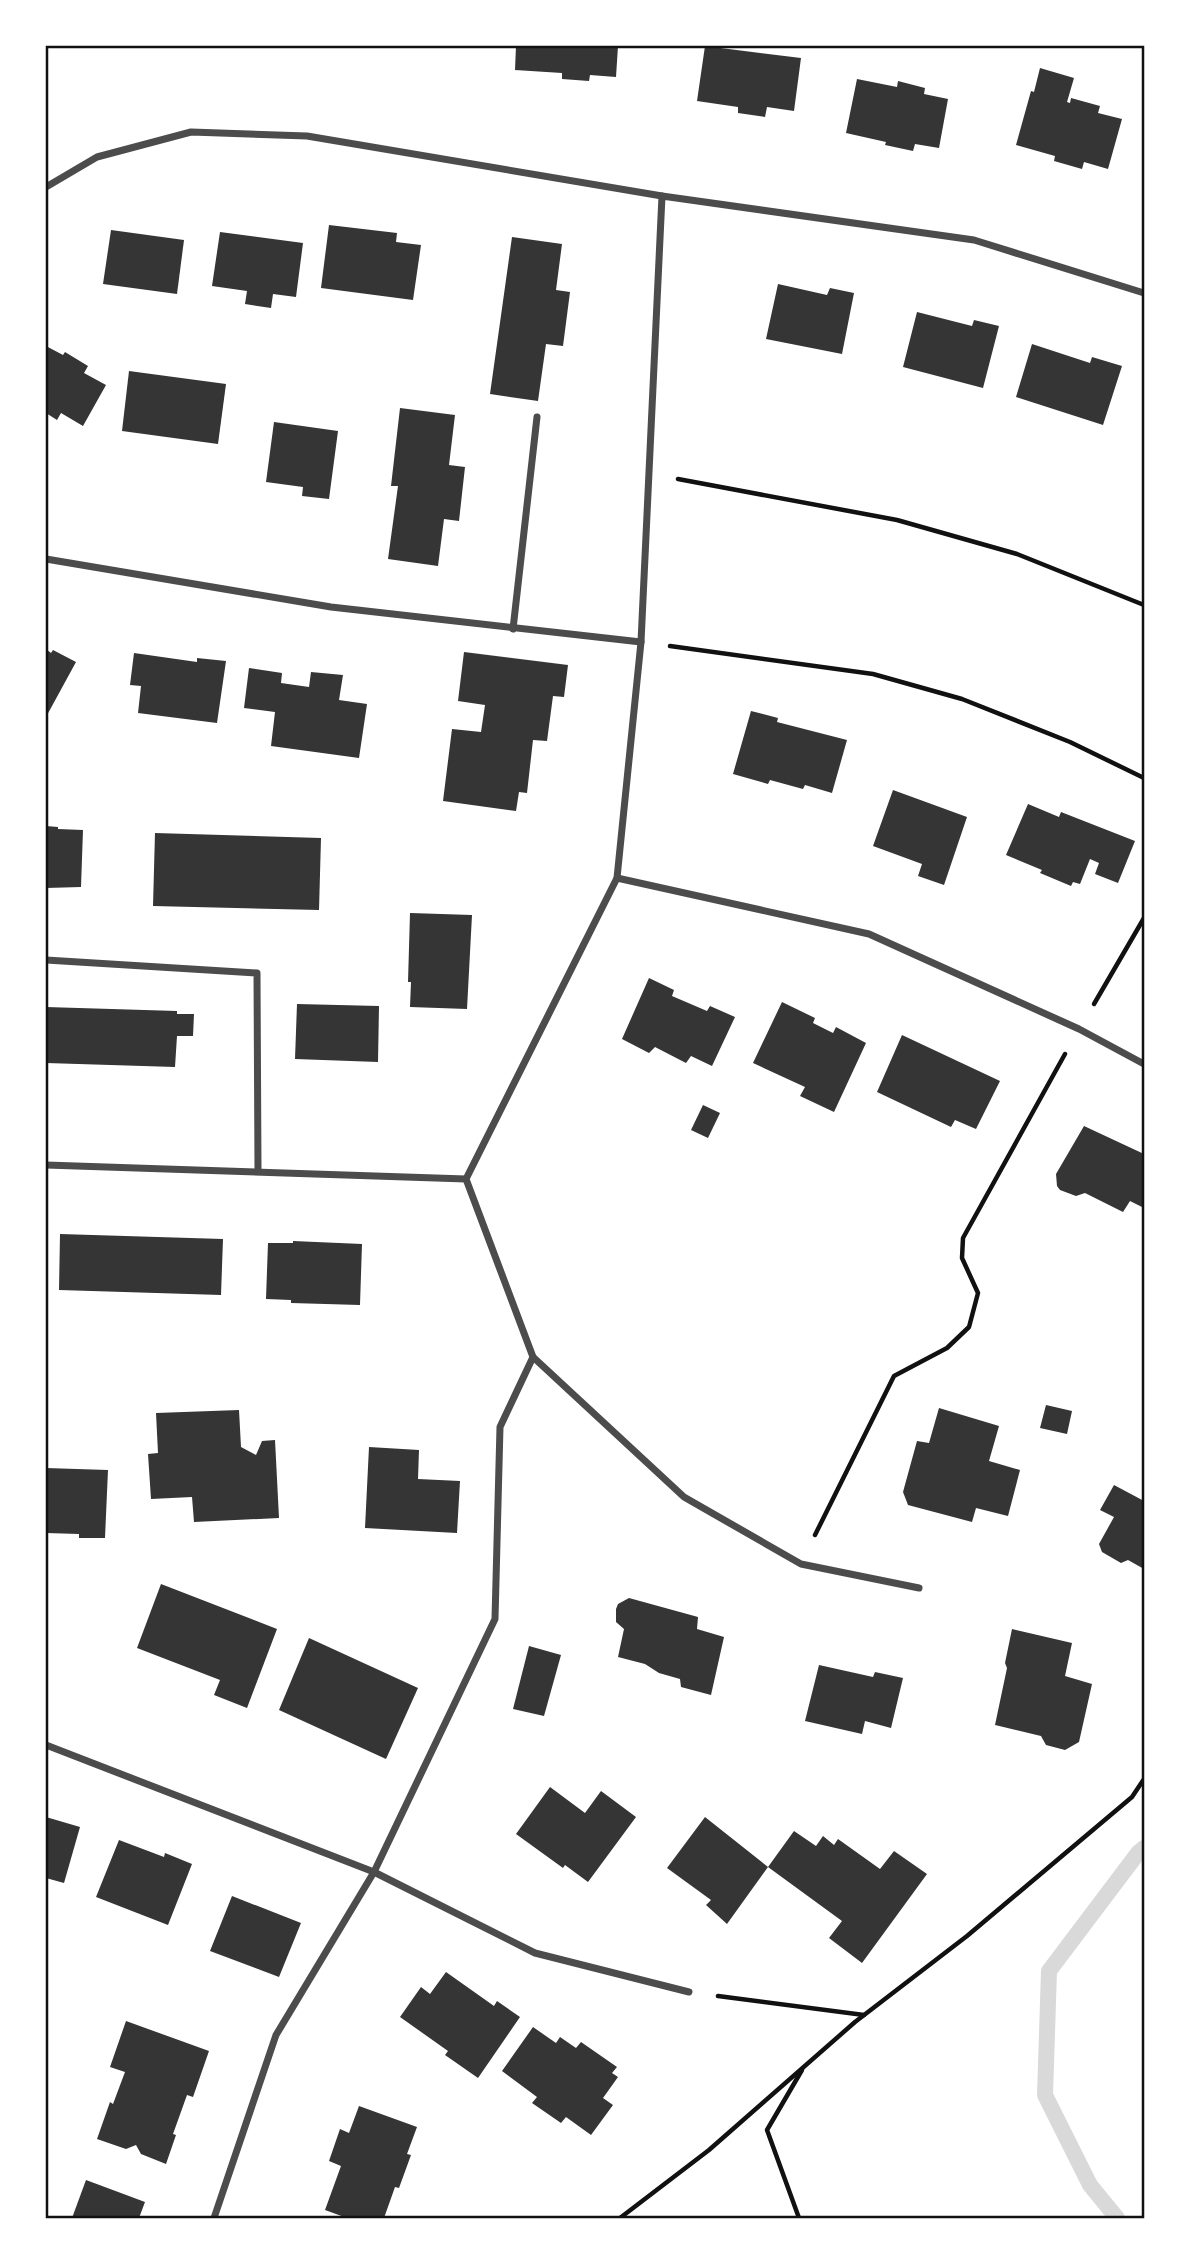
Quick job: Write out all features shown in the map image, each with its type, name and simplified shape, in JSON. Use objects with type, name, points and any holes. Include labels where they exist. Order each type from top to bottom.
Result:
[{"type":"street","points":[[46,187],[97,157],[191,132],[307,136],[662,196],[974,240],[1144,293]]},
{"type":"street","points":[[662,196],[641,642],[617,878],[466,1179],[533,1357],[684,1497],[801,1564],[919,1588]]},
{"type":"street","points":[[513,629],[537,418]]},
{"type":"street","points":[[46,559],[331,607],[641,642]]},
{"type":"street","points":[[617,878],[869,933],[1079,1029],[1144,1065]]},
{"type":"street","points":[[46,960],[257,973],[258,1171]]},
{"type":"street","points":[[46,1165],[466,1179]]},
{"type":"street","points":[[214,2218],[276,2035],[374,1872],[495,1619],[500,1427],[533,1357]]},
{"type":"street","points":[[46,1745],[374,1872],[535,1953],[689,1993]]},
{"type":"path","points":[[650,474],[897,520],[1017,554],[1144,605]]},
{"type":"path","points":[[641,642],[873,674],[962,699],[1070,742],[1144,778]]},
{"type":"path","points":[[801,1564],[894,1376],[947,1348],[969,1326],[978,1293],[962,1258],[963,1238],[1144,918]]},
{"type":"path","points":[[620,2218],[709,2150],[864,2015],[967,1936],[1132,1797],[1144,1779]]},
{"type":"path","points":[[689,1993],[864,2015]]},
{"type":"path","points":[[799,2218],[767,2130],[804,2066]]},
{"type":"building","points":[[516,46],[618,46],[616,77],[590,75],[589,81],[562,79],[562,73],[515,70]]},
{"type":"building","points":[[705,46],[801,58],[794,111],[767,107],[765,117],[738,113],[738,107],[697,101]]},
{"type":"building","points":[[1040,68],[1074,78],[1067,102],[1070,103],[1071,98],[1100,106],[1098,113],[1122,119],[1108,169],[1084,162],[1082,169],[1054,161],[1055,156],[1016,145]]},
{"type":"building","points":[[857,79],[897,87],[898,81],[925,88],[924,94],[948,99],[939,148],[915,144],[913,151],[846,133]]},
{"type":"building","points":[[329,225],[397,233],[396,242],[421,245],[413,300],[321,288]]},
{"type":"building","points":[[111,230],[184,240],[177,294],[103,284]]},
{"type":"building","points":[[220,232],[303,243],[296,297],[273,294],[271,308],[245,304],[247,291],[212,286]]},
{"type":"building","points":[[512,237],[562,244],[556,290],[570,292],[563,346],[546,344],[538,401],[490,394]]},
{"type":"building","points":[[778,284],[827,295],[830,288],[854,293],[842,354],[766,339]]},
{"type":"building","points":[[917,312],[972,326],[974,320],[999,326],[983,388],[903,367]]},
{"type":"building","points":[[1032,344],[1090,363],[1092,357],[1122,366],[1103,425],[1016,397]]},
{"type":"building","points":[[46,346],[63,355],[65,352],[88,366],[84,373],[106,385],[83,426],[61,413],[57,420],[46,413]]},
{"type":"building","points":[[129,371],[226,384],[218,444],[122,431]]},
{"type":"building","points":[[400,408],[455,415],[449,465],[465,467],[459,521],[444,519],[438,566],[388,559],[398,486],[391,486]]},
{"type":"building","points":[[274,422],[338,431],[329,499],[302,496],[303,487],[266,482]]},
{"type":"building","points":[[46,649],[76,662],[46,717]]},
{"type":"building","points":[[464,652],[568,665],[564,697],[553,696],[547,741],[533,740],[527,793],[519,792],[516,811],[443,801],[452,729],[481,732],[485,705],[458,701]]},
{"type":"building","points":[[134,653],[197,662],[197,658],[226,661],[217,723],[138,713],[141,686],[130,685]]},
{"type":"building","points":[[249,668],[282,673],[281,683],[309,687],[311,672],[343,675],[339,700],[367,704],[359,758],[271,746],[275,712],[244,708]]},
{"type":"building","points":[[751,711],[778,718],[777,722],[847,740],[832,793],[805,785],[803,789],[770,780],[768,784],[733,774]]},
{"type":"building","points":[[893,790],[967,817],[944,885],[918,876],[922,864],[873,846]]},
{"type":"building","points":[[1028,804],[1059,817],[1061,812],[1135,841],[1118,883],[1095,874],[1099,863],[1090,859],[1080,884],[1073,882],[1071,886],[1006,855]]},
{"type":"building","points":[[46,826],[83,830],[81,887],[46,888]]},
{"type":"building","points":[[155,833],[321,838],[319,910],[153,906]]},
{"type":"building","points":[[410,913],[472,915],[467,1009],[410,1007]]},
{"type":"building","points":[[649,978],[674,990],[672,996],[707,1011],[710,1006],[735,1017],[712,1066],[691,1056],[686,1063],[655,1047],[649,1053],[622,1039]]},
{"type":"building","points":[[782,1002],[815,1018],[813,1023],[833,1033],[836,1027],[866,1043],[834,1112],[800,1096],[805,1087],[753,1063]]},
{"type":"building","points":[[297,1004],[379,1006],[378,1062],[295,1059]]},
{"type":"building","points":[[46,1007],[177,1011],[177,1014],[194,1014],[193,1036],[177,1036],[175,1067],[46,1063]]},
{"type":"building","points":[[902,1035],[1000,1081],[976,1129],[955,1120],[951,1127],[877,1092]]},
{"type":"building","points":[[703,1105],[720,1113],[708,1138],[691,1130]]},
{"type":"building","points":[[1084,1126],[1144,1154],[1144,1208],[1130,1201],[1123,1212],[1085,1193],[1076,1196],[1060,1190],[1057,1186],[1056,1174]]},
{"type":"building","points":[[60,1234],[223,1239],[221,1295],[59,1290]]},
{"type":"building","points":[[293,1241],[362,1244],[360,1305],[291,1303],[291,1300],[266,1299],[268,1243]]},
{"type":"building","points":[[1046,1405],[1072,1411],[1067,1434],[1040,1428]]},
{"type":"building","points":[[939,1408],[999,1426],[989,1461],[1020,1470],[1008,1516],[976,1508],[972,1522],[908,1505],[903,1492],[917,1441],[929,1443]]},
{"type":"building","points":[[239,1410],[241,1447],[256,1455],[262,1441],[275,1440],[279,1518],[194,1522],[192,1497],[151,1499],[148,1454],[158,1453],[156,1413]]},
{"type":"building","points":[[369,1447],[419,1450],[418,1479],[460,1481],[457,1533],[365,1528]]},
{"type":"building","points":[[46,1468],[108,1470],[105,1538],[79,1538],[79,1534],[46,1533]]},
{"type":"building","points":[[1114,1485],[1144,1501],[1144,1569],[1128,1560],[1121,1563],[1102,1552],[1099,1544],[1114,1517],[1100,1510]]},
{"type":"building","points":[[161,1584],[277,1629],[247,1708],[214,1695],[220,1680],[137,1648]]},
{"type":"building","points":[[629,1598],[698,1617],[697,1629],[724,1637],[711,1695],[681,1687],[680,1679],[659,1673],[645,1664],[618,1657],[624,1629],[616,1622],[616,1609],[618,1604]]},
{"type":"building","points":[[1012,1629],[1072,1643],[1065,1676],[1092,1684],[1079,1742],[1065,1750],[1046,1745],[1041,1736],[995,1725]]},
{"type":"building","points":[[309,1638],[418,1688],[386,1759],[279,1710]]},
{"type":"building","points":[[529,1646],[561,1655],[544,1716],[513,1709]]},
{"type":"building","points":[[819,1665],[873,1677],[875,1672],[903,1678],[891,1728],[865,1721],[862,1734],[805,1721]]},
{"type":"building","points":[[550,1787],[585,1813],[601,1791],[636,1817],[588,1882],[565,1865],[563,1868],[516,1834]]},
{"type":"building","points":[[46,1817],[80,1827],[64,1883],[46,1878]]},
{"type":"building","points":[[705,1817],[768,1867],[727,1924],[706,1905],[711,1900],[667,1868]]},
{"type":"building","points":[[794,1831],[816,1846],[823,1836],[834,1845],[838,1839],[880,1869],[894,1851],[927,1874],[862,1963],[829,1938],[842,1921],[768,1867]]},
{"type":"building","points":[[119,1840],[192,1864],[168,1925],[96,1897]]},
{"type":"building","points":[[232,1896],[301,1923],[279,1977],[210,1951]]},
{"type":"building","points":[[446,1972],[494,2006],[497,2001],[520,2017],[478,2078],[445,2055],[448,2051],[400,2017],[421,1987],[430,1994]]},
{"type":"building","points":[[126,2021],[209,2051],[193,2097],[187,2095],[166,2164],[141,2154],[136,2145],[126,2149],[97,2139],[110,2102],[113,2104],[125,2072],[110,2067]]},
{"type":"building","points":[[533,2027],[556,2043],[560,2037],[576,2048],[581,2042],[617,2067],[612,2073],[618,2077],[603,2098],[613,2105],[591,2135],[566,2117],[561,2123],[532,2103],[537,2097],[502,2071]]},
{"type":"building","points":[[359,2106],[417,2127],[407,2154],[411,2155],[399,2188],[395,2187],[384,2218],[347,2218],[325,2210],[341,2166],[329,2161],[340,2129],[349,2133]]},
{"type":"building","points":[[86,2180],[145,2202],[139,2218],[72,2218]]},
{"type":"waterway","points":[[1117,2218],[1090,2185],[1045,2095],[1049,1971],[1144,1848]]}]
